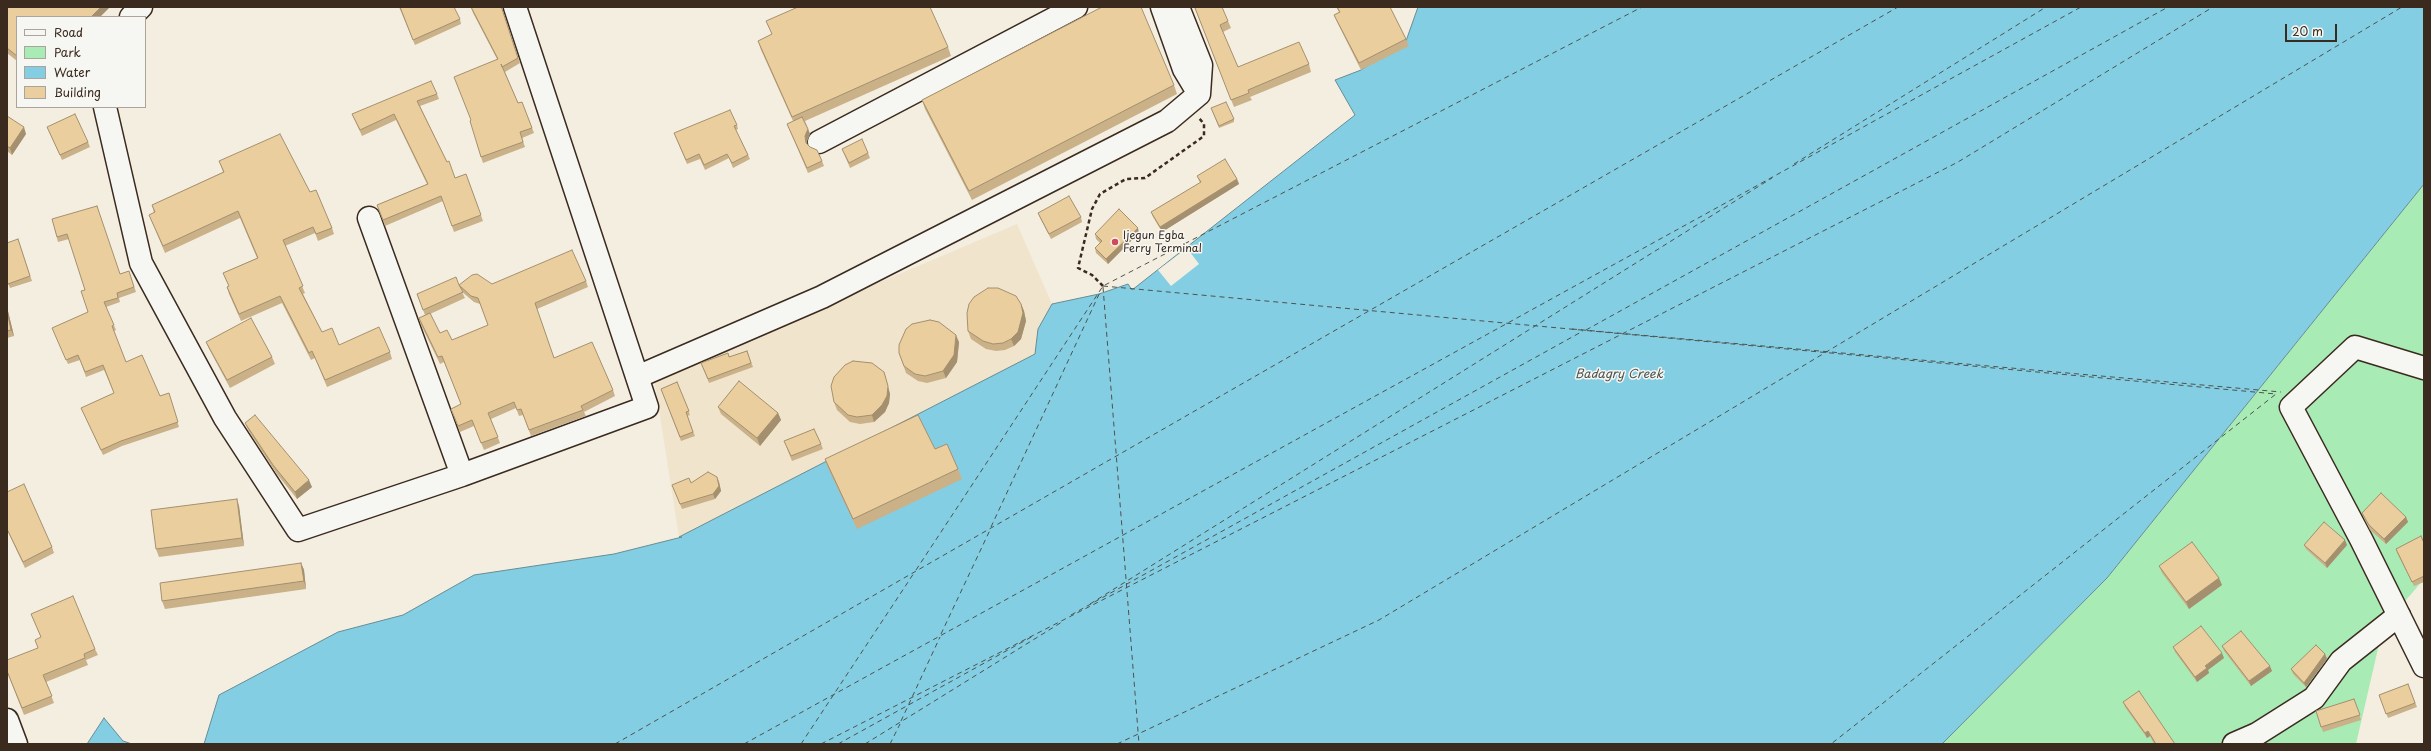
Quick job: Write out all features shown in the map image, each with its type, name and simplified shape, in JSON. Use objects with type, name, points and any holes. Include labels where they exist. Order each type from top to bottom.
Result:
[{"type":"street","points":[[133,16],[141,7]]},
{"type":"street","points":[[105,108],[141,263],[226,418],[298,530],[462,475],[647,407],[515,7]]},
{"type":"street","points":[[819,142],[1076,7]]},
{"type":"street","points":[[1162,7],[1194,98]]},
{"type":"street","points":[[637,377],[822,297],[1167,121],[1194,98],[1201,65],[1178,7]]},
{"type":"street","points":[[369,218],[462,475]]},
{"type":"street","points":[[2424,368],[2356,348],[2291,407],[2361,539],[2424,666]]},
{"type":"street","points":[[2234,744],[2257,734],[2314,698],[2341,661],[2399,615]]},
{"type":"street","points":[[7,720],[16,744]]},
{"type":"path","points":[[1103,286],[1092,275],[1078,268],[1092,209],[1100,194],[1126,179],[1145,178],[1204,136],[1204,124],[1194,98]]},
{"type":"shaded area","points":[[1017,224],[1052,304],[1038,329],[1036,354],[679,537],[654,378]]},
{"type":"green space","points":[[2424,184],[2424,579],[2383,627],[2356,744],[1942,744],[2107,578]]},
{"type":"water","name":"Badagry Creek","points":[[1418,7],[2424,7],[2424,184],[2107,578],[1942,744],[204,744],[219,695],[338,632],[403,615],[474,575],[614,554],[682,537],[679,537],[1035,354],[1038,329],[1052,304],[1099,294],[1128,284],[1132,290],[1355,115],[1335,80],[1361,70],[1406,41]]},
{"type":"water","points":[[104,718],[123,741],[132,744],[87,744]]},
{"type":"pier","points":[[1187,248],[1199,264],[1171,286],[1158,270]]},
{"type":"building","points":[[7,7],[101,7],[92,16],[16,16],[16,55],[7,48]]},
{"type":"building","points":[[400,7],[454,7],[460,19],[413,40]]},
{"type":"building","points":[[471,7],[501,7],[518,58],[502,67],[518,103],[522,102],[532,128],[520,132],[523,142],[481,157],[470,121],[471,120],[454,77],[498,59]]},
{"type":"building","points":[[798,7],[930,7],[948,47],[792,117],[758,41],[772,34],[766,21]]},
{"type":"building","points":[[1102,7],[1141,7],[1174,85],[969,191],[922,100]]},
{"type":"building","points":[[1222,7],[1228,21],[1220,25],[1238,67],[1299,42],[1309,64],[1248,90],[1249,93],[1231,100],[1195,8]]},
{"type":"building","points":[[1337,7],[1390,7],[1406,39],[1359,63],[1334,15],[1340,12]]},
{"type":"building","points":[[431,81],[437,94],[417,101],[447,162],[449,161],[455,178],[466,174],[481,215],[452,226],[441,196],[383,220],[377,205],[428,184],[394,114],[360,130],[352,114]]},
{"type":"building","points":[[1226,102],[1234,119],[1219,126],[1211,108]]},
{"type":"building","points":[[730,110],[737,125],[734,126],[748,155],[732,163],[727,154],[704,165],[699,154],[686,160],[674,133]]},
{"type":"building","points":[[75,114],[88,142],[60,155],[47,127]]},
{"type":"building","points":[[7,116],[24,127],[10,148],[7,146]]},
{"type":"building","points":[[802,117],[808,129],[805,136],[806,143],[810,147],[817,150],[822,161],[807,168],[787,124]]},
{"type":"building","points":[[280,134],[310,192],[316,190],[332,228],[316,234],[313,227],[283,240],[303,286],[299,288],[322,332],[332,328],[339,345],[379,327],[390,352],[325,380],[312,351],[309,353],[280,296],[239,314],[227,287],[229,286],[223,273],[258,258],[238,211],[163,246],[149,215],[155,212],[152,205],[224,172],[219,161]]},
{"type":"building","points":[[862,139],[868,153],[849,163],[842,149]]},
{"type":"building","points":[[1225,159],[1237,179],[1160,227],[1151,212],[1201,182],[1197,176]]},
{"type":"building","points":[[1069,196],[1081,217],[1049,234],[1038,213]]},
{"type":"building","points":[[97,206],[120,274],[129,271],[134,287],[117,293],[118,298],[104,302],[114,325],[112,326],[126,362],[142,355],[160,396],[169,393],[178,422],[121,441],[101,450],[81,408],[114,393],[103,365],[85,372],[78,355],[66,360],[52,328],[88,312],[81,291],[85,290],[67,234],[57,237],[52,219]]},
{"type":"building","name":"Ijegun Egba Ferry Terminal","points":[[1119,209],[1138,228],[1106,259],[1095,248],[1102,241],[1095,234]]},
{"type":"building","points":[[18,239],[30,276],[8,284],[7,243]]},
{"type":"building","points":[[572,250],[586,281],[535,303],[554,358],[592,342],[613,390],[581,406],[583,410],[529,430],[521,409],[517,410],[514,402],[488,413],[498,437],[481,443],[472,420],[458,426],[451,409],[461,404],[442,356],[438,357],[419,318],[430,313],[440,333],[447,330],[452,340],[488,325],[478,298],[471,296],[459,285],[472,275],[477,274],[492,284]]},
{"type":"building","points":[[456,277],[463,292],[423,310],[417,294]]},
{"type":"building","points":[[988,288],[998,288],[1016,296],[1021,304],[1023,313],[1018,332],[1011,339],[1003,343],[993,344],[983,341],[968,331],[967,313],[969,304],[974,297]]},
{"type":"building","points":[[7,311],[11,330],[7,331]]},
{"type":"building","points":[[251,318],[272,357],[227,380],[206,342]]},
{"type":"building","points":[[930,320],[939,322],[956,335],[954,355],[943,371],[925,376],[915,374],[904,366],[899,353],[899,345],[906,329],[912,324]]},
{"type":"building","points":[[747,351],[751,363],[708,379],[701,363],[728,353],[729,357]]},
{"type":"building","points":[[853,361],[872,363],[884,372],[888,386],[887,396],[882,405],[872,415],[857,417],[848,415],[834,402],[831,386],[834,377],[845,365]]},
{"type":"building","points":[[739,381],[778,413],[757,438],[718,407]]},
{"type":"building","points":[[677,382],[689,411],[686,412],[693,432],[680,437],[661,389]]},
{"type":"building","points":[[255,415],[309,480],[295,492],[273,465],[245,423]]},
{"type":"building","points":[[918,415],[935,449],[947,444],[958,469],[853,519],[825,459]]},
{"type":"building","points":[[814,429],[821,444],[791,456],[784,441]]},
{"type":"building","points":[[708,472],[717,477],[719,486],[713,494],[680,504],[672,485],[689,478],[691,483]]},
{"type":"building","points":[[24,484],[52,547],[23,562],[7,529],[7,492]]},
{"type":"building","points":[[2381,493],[2406,517],[2384,539],[2369,525],[2362,513]]},
{"type":"building","points":[[237,499],[242,538],[156,549],[151,510]]},
{"type":"building","points":[[2324,522],[2345,540],[2325,563],[2304,545]]},
{"type":"building","points":[[2421,536],[2424,543],[2424,576],[2412,582],[2396,549]]},
{"type":"building","points":[[2192,542],[2219,578],[2186,602],[2159,566]]},
{"type":"building","points":[[301,563],[304,581],[162,601],[160,583]]},
{"type":"building","points":[[73,596],[95,649],[84,654],[85,658],[43,675],[52,696],[22,708],[7,671],[7,660],[38,648],[35,640],[41,637],[31,614]]},
{"type":"building","points":[[2201,626],[2222,653],[2205,666],[2207,668],[2195,677],[2173,647]]},
{"type":"building","points":[[2241,631],[2270,666],[2249,681],[2222,646]]},
{"type":"building","points":[[2316,645],[2325,654],[2304,683],[2291,669]]},
{"type":"building","points":[[2408,684],[2415,703],[2386,714],[2379,695]]},
{"type":"building","points":[[2139,691],[2175,744],[2156,744],[2148,731],[2145,733],[2123,702]]},
{"type":"building","points":[[2354,699],[2360,715],[2321,727],[2316,711]]},
{"type":"ferry route","points":[[916,570],[1103,286],[1642,7]]},
{"type":"ferry route","points":[[615,744],[1898,7]]},
{"type":"ferry route","points":[[1794,164],[2046,7]]},
{"type":"ferry route","points":[[744,744],[2081,7]]},
{"type":"ferry route","points":[[1586,330],[2168,7]]},
{"type":"ferry route","points":[[821,744],[1958,162],[2213,7]]},
{"type":"ferry route","points":[[1117,744],[1379,620],[2402,7]]},
{"type":"ferry route","points":[[1090,604],[1772,178]]},
{"type":"ferry route","points":[[1103,286],[2276,394],[1831,744]]},
{"type":"ferry route","points":[[1103,287],[1139,744]]},
{"type":"ferry route","points":[[991,527],[1101,290]]},
{"type":"ferry route","points":[[1572,329],[2281,392]]},
{"type":"ferry route","points":[[1071,615],[1583,331]]},
{"type":"ferry route","points":[[941,634],[990,530]]},
{"type":"ferry route","points":[[801,744],[914,573]]},
{"type":"ferry route","points":[[865,744],[1062,622]]},
{"type":"ferry route","points":[[838,744],[1035,635]]},
{"type":"ferry route","points":[[901,721],[940,637]]},
{"type":"ferry route","points":[[890,744],[900,724]]},
{"type":"place","name":"Ijegun Egba Ferry Terminal","points":[[1115,242]]}]
